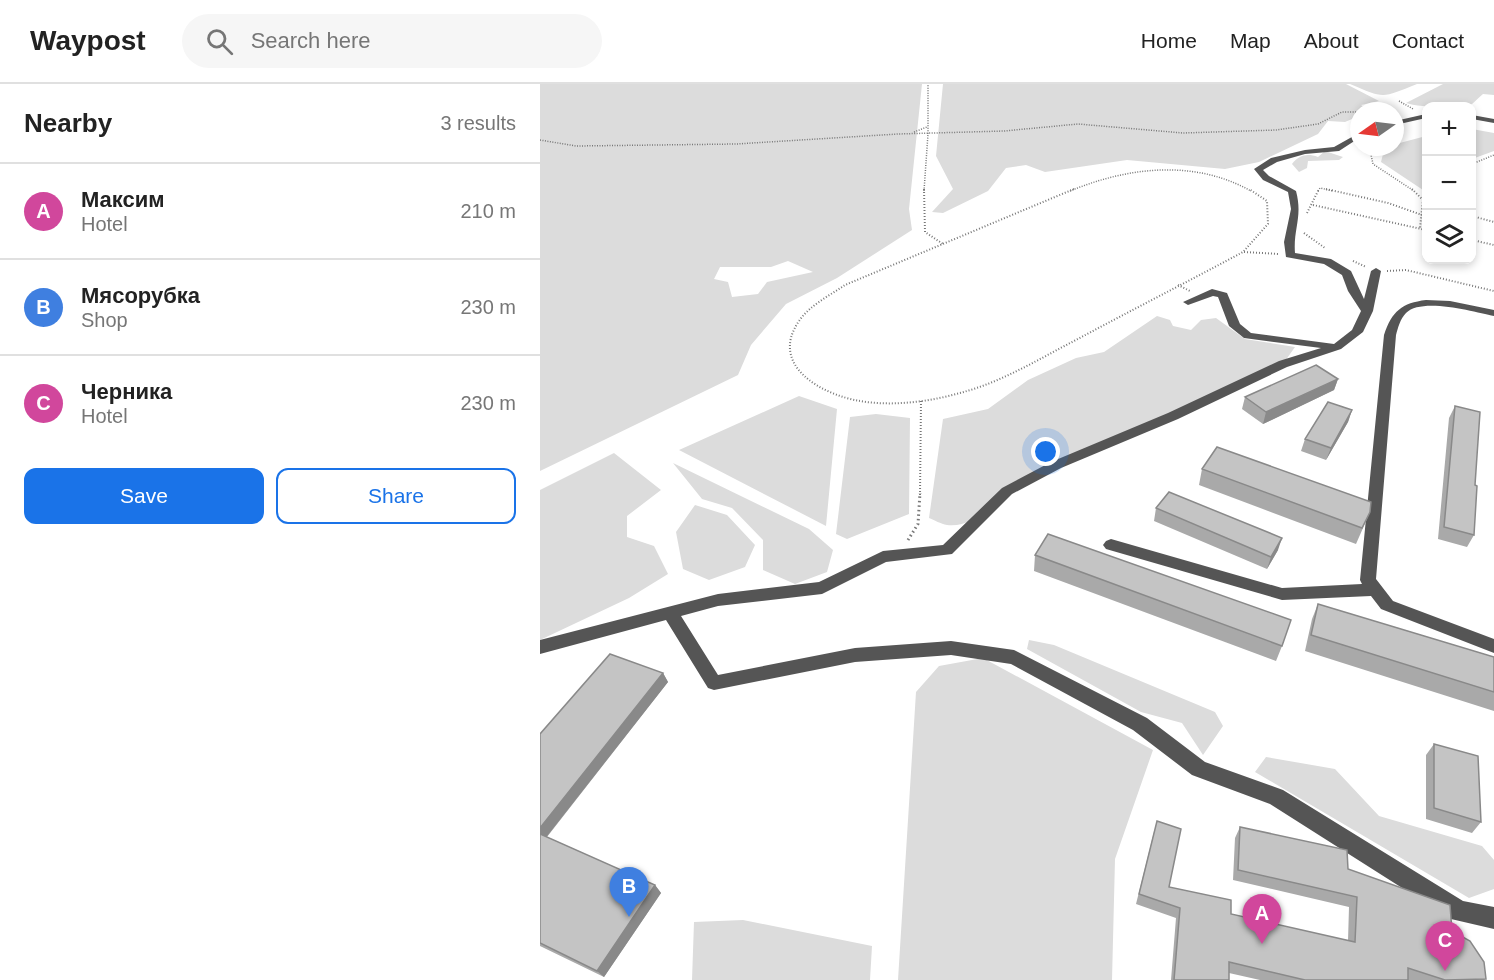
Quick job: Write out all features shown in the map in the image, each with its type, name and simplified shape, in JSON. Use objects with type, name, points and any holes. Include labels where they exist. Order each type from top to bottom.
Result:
[{"type":"lane","points":[[1404,121],[1422,117]]},
{"type":"lane","points":[[1476,118],[1494,121]]},
{"type":"lane","points":[[1350,140],[1336,149],[1305,152],[1274,160],[1258,170],[1266,178],[1292,191],[1296,209],[1289,242],[1290,255],[1327,261],[1347,273],[1353,291],[1367,311]]},
{"type":"lane","points":[[540,647],[718,600],[822,588],[883,557],[947,550],[1007,491],[1056,465],[1173,416],[1283,364],[1337,347],[1357,332],[1367,311],[1376,271]]},
{"type":"lane","points":[[1188,302],[1212,292],[1223,295],[1234,326],[1248,336],[1337,347]]},
{"type":"lane","points":[[1494,313],[1443,304],[1421,304],[1405,308],[1396,318],[1390,335],[1368,580],[1387,604],[1494,646]]},
{"type":"lane","points":[[1111,546],[1282,594],[1375,590]]},
{"type":"lane","points":[[669,612],[714,683],[855,655],[951,648],[1014,657],[1140,724],[1198,769],[1276,797],[1459,911],[1494,918]]},
{"type":"path","points":[[928,84],[928,134],[924,191],[925,232],[943,244]]},
{"type":"path","points":[[540,140],[576,147],[736,144],[1004,131],[1078,124],[1183,134],[1275,130],[1318,124],[1342,112],[1350,112]]},
{"type":"path","points":[[907,134],[922,131],[928,127]]},
{"type":"path","points":[[1476,162],[1494,155]]},
{"type":"path","points":[[1371,156],[1373,164],[1410,187],[1423,200],[1422,210]]},
{"type":"path","points":[[1175,169],[1216,176],[1245,185],[1267,201],[1268,224],[1243,252],[996,381],[959,396],[921,401],[874,403],[829,394],[808,382],[796,366],[791,350],[794,330],[808,310],[845,285],[943,244],[1099,179],[1132,171],[1175,169]]},
{"type":"path","points":[[1303,220],[1320,188],[1388,203],[1422,215],[1420,229],[1313,205]]},
{"type":"path","points":[[1476,217],[1494,222]]},
{"type":"path","points":[[1303,227],[1304,233],[1314,243],[1329,250]]},
{"type":"path","points":[[1476,241],[1494,245]]},
{"type":"path","points":[[1243,252],[1290,255]]},
{"type":"path","points":[[1347,258],[1376,271],[1406,270],[1494,291]]},
{"type":"path","points":[[903,546],[918,524],[922,464],[921,401]]},
{"type":"shaded area","points":[[540,84],[922,84],[909,209],[912,230],[837,278],[786,304],[751,345],[738,375],[540,471]],"holes":[[[788,261],[813,272],[767,282],[758,294],[732,297],[728,282],[714,279],[720,267],[771,267]]]},
{"type":"shaded area","points":[[943,84],[1346,84],[1379,101],[1350,102],[1350,120],[1345,122],[1328,121],[1318,134],[1259,162],[1225,169],[1127,160],[1045,172],[1026,165],[1006,168],[988,191],[943,213],[932,212],[953,189],[936,156]]},
{"type":"shaded area","points":[[1350,84],[1417,84],[1383,95]]},
{"type":"shaded area","points":[[1443,84],[1494,84],[1494,95],[1483,94],[1474,102],[1422,102],[1422,106],[1406,103]]},
{"type":"shaded area","points":[[1476,130],[1494,133],[1494,151],[1476,158]]},
{"type":"shaded area","points":[[1422,137],[1422,189],[1381,162],[1382,156],[1404,156],[1404,142]]},
{"type":"shaded area","points":[[1325,151],[1343,157],[1339,160],[1308,161],[1307,168],[1299,172],[1292,164],[1300,157],[1310,155],[1318,157]]},
{"type":"shaded area","points":[[1157,316],[1170,320],[1173,326],[1191,330],[1201,320],[1216,318],[1245,339],[1295,347],[1283,364],[1007,491],[988,510],[973,520],[947,525],[929,518],[943,419],[988,409],[1028,380],[1076,358],[1104,352]]},
{"type":"shaded area","points":[[799,396],[837,409],[826,526],[679,450]]},
{"type":"shaded area","points":[[876,414],[910,418],[909,514],[847,539],[836,534],[850,417]]},
{"type":"shaded area","points":[[614,453],[661,490],[627,516],[627,537],[654,546],[668,574],[629,598],[540,640],[540,490]]},
{"type":"shaded area","points":[[673,463],[809,529],[833,550],[827,572],[795,584],[763,570],[763,540],[732,508],[702,499]]},
{"type":"shaded area","points":[[695,505],[727,515],[755,545],[745,567],[709,580],[683,569],[676,532]]},
{"type":"shaded area","points":[[1029,640],[1054,645],[1215,712],[1223,726],[1203,755],[1182,723],[1141,712],[1027,649]]},
{"type":"shaded area","points":[[983,658],[1153,750],[1115,859],[1112,980],[898,980],[916,692],[939,666]]},
{"type":"shaded area","points":[[1266,757],[1335,769],[1379,816],[1482,846],[1494,860],[1494,889],[1469,898],[1255,772]]},
{"type":"shaded area","points":[[743,920],[872,946],[870,980],[692,980],[694,922]]},
{"type":"building","points":[[1316,365],[1338,379],[1266,412],[1245,397]]},
{"type":"building","points":[[1328,402],[1352,410],[1331,448],[1305,439]]},
{"type":"building","points":[[1455,406],[1480,412],[1474,535],[1444,527]]},
{"type":"building","points":[[1217,447],[1371,502],[1370,512],[1362,528],[1202,469]]},
{"type":"building","points":[[1169,492],[1282,538],[1271,557],[1156,508]]},
{"type":"building","points":[[1048,534],[1291,620],[1282,646],[1035,555]]},
{"type":"building","points":[[1318,604],[1494,657],[1494,692],[1311,635]]},
{"type":"building","points":[[610,654],[663,673],[540,828],[540,734]]},
{"type":"building","points":[[1434,744],[1478,756],[1481,822],[1434,808]]},
{"type":"building","points":[[1157,821],[1181,829],[1169,887],[1231,900],[1231,914],[1355,942],[1357,897],[1238,870],[1240,827],[1347,850],[1348,869],[1450,905],[1452,931],[1470,941],[1484,962],[1486,979],[1445,980],[1408,968],[1408,980],[1305,980],[1229,962],[1229,980],[1174,980],[1180,908],[1139,894]]},
{"type":"building","points":[[540,834],[655,885],[597,971],[540,943]]},
{"type":"place","name":"Мясорубка","points":[[629,917]]},
{"type":"place","name":"Максим","points":[[1262,944]]},
{"type":"place","name":"Черника","points":[[1445,971]]}]
